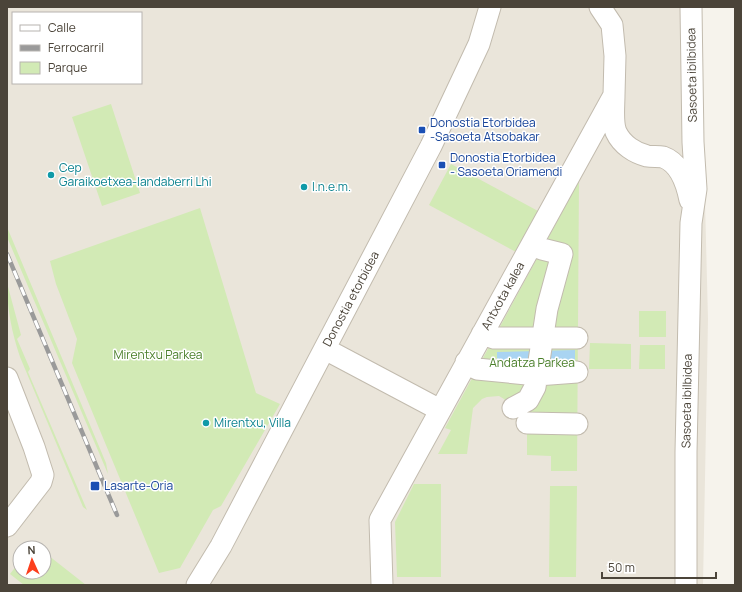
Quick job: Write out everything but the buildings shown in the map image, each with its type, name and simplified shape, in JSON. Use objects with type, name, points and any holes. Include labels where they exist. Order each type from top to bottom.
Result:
[{"type":"street","name":"Donostia etorbidea","points":[[197,585],[221,546],[431,146],[479,44],[490,7]]},
{"type":"street","name":"Antxota kalea","points":[[382,585],[380,520],[614,95],[615,56],[612,25],[600,7]]},
{"type":"street","name":"Sasoeta ibilbidea","points":[[686,585],[686,452],[692,217],[696,189],[692,142],[691,7]]},
{"type":"street","points":[[614,95],[616,132],[625,145],[635,152],[647,156],[663,157],[674,149],[692,142]]},
{"type":"street","name":"Sasoeta ibilbidea","points":[[663,157],[675,165],[687,185],[692,217]]},
{"type":"street","points":[[513,408],[528,400],[535,387],[547,309],[570,255],[542,249]]},
{"type":"street","points":[[482,334],[494,338],[577,338]]},
{"type":"street","points":[[325,348],[440,410]]},
{"type":"street","points":[[466,362],[477,369],[537,375],[577,372]]},
{"type":"street","points":[[7,378],[34,447],[43,475],[41,482],[7,526]]},
{"type":"street","points":[[527,423],[577,424]]},
{"type":"shaded area","points":[[7,7],[700,7],[708,319],[703,585],[7,585]]},
{"type":"green space","points":[[111,104],[140,193],[102,206],[72,117]]},
{"type":"green space","points":[[451,164],[538,211],[516,252],[429,205]]},
{"type":"green space","name":"Andatza Parkea","points":[[579,181],[577,471],[551,471],[551,456],[527,455],[527,423],[504,399],[499,396],[482,399],[473,408],[467,454],[438,454],[451,430],[445,428]]},
{"type":"green space","name":"Mirentxu Parkea","points":[[200,208],[256,393],[280,404],[221,506],[213,510],[180,568],[159,573],[72,363],[77,339],[56,284],[50,261]]},
{"type":"green space","points":[[7,227],[106,463],[108,474],[7,237]]},
{"type":"green space","points":[[7,283],[21,335],[17,339],[30,369],[28,372],[87,510],[83,507],[20,357],[10,321]]},
{"type":"green space","points":[[639,311],[666,311],[666,337],[639,337]]},
{"type":"green space","points":[[590,343],[631,344],[631,369],[589,369]]},
{"type":"green space","points":[[640,345],[665,345],[665,369],[639,369]]},
{"type":"green space","points":[[414,484],[441,484],[441,577],[397,577],[395,522]]},
{"type":"green space","points":[[550,486],[577,486],[576,577],[549,577]]},
{"type":"green space","points":[[52,558],[86,585],[24,585],[18,580],[52,580]]},
{"type":"water","points":[[575,350],[575,364],[497,362],[497,352]]},
{"type":"railway","points":[[7,254],[117,515]]},
{"type":"place","name":"Donostia Etorbidea -Sasoeta Atsobakar","points":[[422,130]]},
{"type":"place","name":"Donostia Etorbidea - Sasoeta Oriamendi","points":[[442,165]]},
{"type":"place","name":"Cep Garaikoetxea-landaberri Lhi","points":[[51,175]]},
{"type":"place","name":"I.n.e.m.","points":[[304,187]]},
{"type":"place","name":"Mirentxu, Villa","points":[[206,423]]},
{"type":"place","name":"Lasarte-Oria","points":[[95,486]]}]
